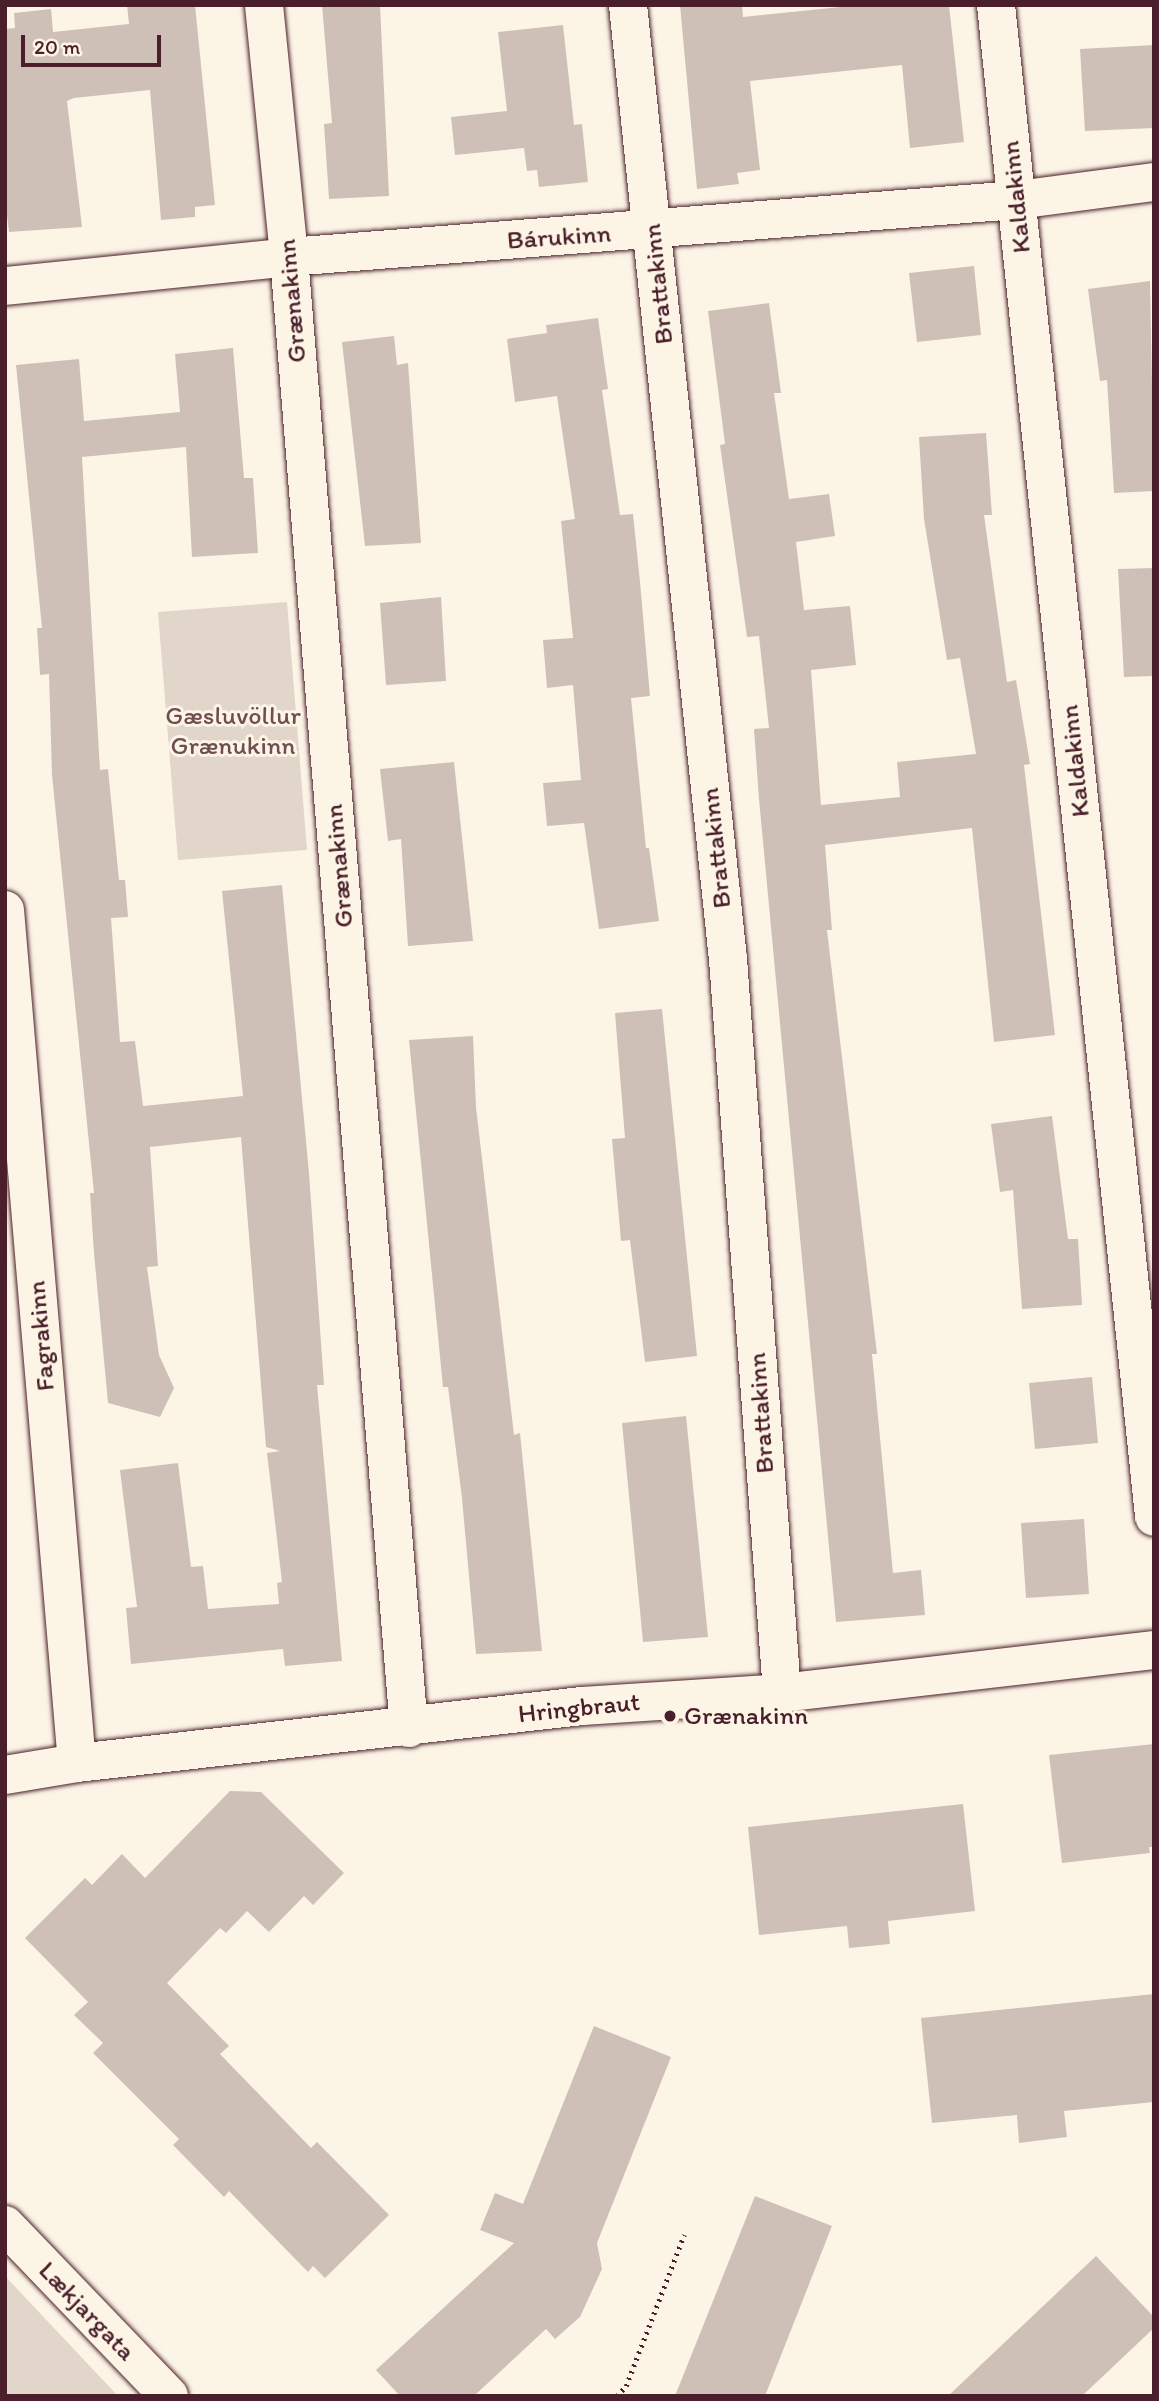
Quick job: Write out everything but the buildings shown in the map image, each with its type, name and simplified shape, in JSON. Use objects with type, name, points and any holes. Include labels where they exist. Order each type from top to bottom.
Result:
[{"type":"street","name":"Grænakinn","points":[[264,5],[289,257],[409,1728]]},
{"type":"street","name":"Brattakinn","points":[[628,5],[728,959],[782,1693]]},
{"type":"street","name":"Kaldakinn","points":[[996,5],[1154,1517]]},
{"type":"street","name":"Bárukinn","points":[[5,286],[289,257],[1017,200],[1154,182]]},
{"type":"street","name":"Fagrakinn","points":[[5,910],[78,1763]]},
{"type":"street","name":"Hringbraut","points":[[5,1775],[78,1763],[409,1728],[582,1706],[782,1693],[1154,1650]]},
{"type":"street","name":"Lækjargata","points":[[5,2225],[169,2396]]},
{"type":"path","points":[[617,2396],[626,2386],[684,2235]]},
{"type":"green space","name":"Gæsluvöllur Grænukinn","points":[[287,602],[307,850],[178,860],[158,612]]},
{"type":"green space","points":[[5,2276],[118,2396],[5,2396]]},
{"type":"place","name":"Grænakinn","points":[[670,1716]]}]
